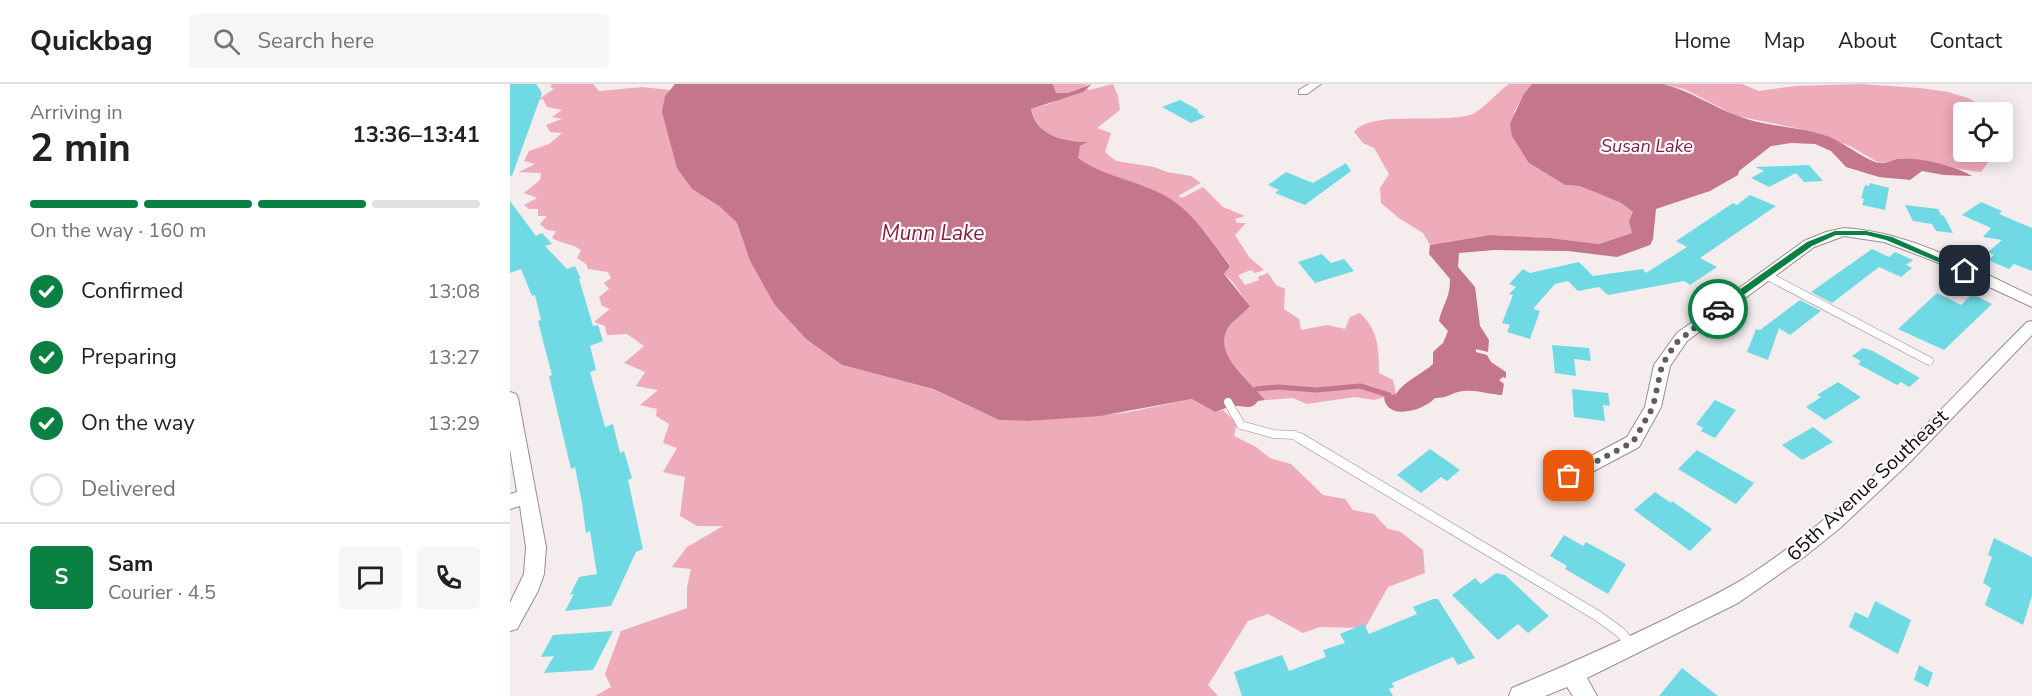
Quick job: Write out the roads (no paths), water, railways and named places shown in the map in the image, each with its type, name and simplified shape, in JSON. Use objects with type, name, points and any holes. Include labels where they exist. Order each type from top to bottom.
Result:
[{"type":"street","points":[[1303,92],[1316,84]]},
{"type":"street","points":[[1569,476],[1633,442],[1653,407],[1662,365],[1676,343],[1696,324],[1809,244],[1826,235],[1845,232],[1866,233],[1902,243],[2032,302]]},
{"type":"street","name":"65th Avenue Southeast","points":[[1520,696],[1632,646],[1739,592],[1796,553],[1889,470],[2032,326]]},
{"type":"street","points":[[510,398],[518,499],[536,547],[534,574],[528,591],[510,622]]},
{"type":"street","points":[[1571,674],[1586,696]]},
{"type":"lane","points":[[1766,275],[1929,361]]},
{"type":"lane","points":[[1228,402],[1241,426],[1273,434],[1294,435],[1598,616],[1620,632],[1632,646]]},
{"type":"water","name":"Munn Lake","points":[[675,84],[1053,84],[1056,93],[1068,93],[1092,84],[1083,92],[1031,109],[1034,118],[1038,125],[1052,135],[1069,141],[1088,142],[1080,146],[1078,158],[1102,171],[1168,197],[1200,226],[1230,266],[1224,274],[1250,306],[1227,330],[1224,340],[1225,349],[1236,368],[1265,400],[1258,401],[1250,407],[1233,406],[1215,412],[1192,399],[1100,416],[1028,421],[999,420],[933,389],[842,365],[806,339],[774,304],[750,261],[737,223],[719,206],[692,189],[677,168],[662,112],[665,96]]},
{"type":"water","name":"Susan Lake","points":[[1532,84],[1663,84],[1749,120],[1827,136],[1874,162],[1884,163],[1905,158],[1925,160],[1946,165],[1972,176],[1922,171],[1910,180],[1879,177],[1846,167],[1831,151],[1815,144],[1791,143],[1771,146],[1739,171],[1738,175],[1710,191],[1656,209],[1653,239],[1650,245],[1617,257],[1568,251],[1494,250],[1459,253],[1458,267],[1475,287],[1480,326],[1489,340],[1488,352],[1476,349],[1476,352],[1487,355],[1491,362],[1506,372],[1506,378],[1499,380],[1504,384],[1502,395],[1463,391],[1435,398],[1415,410],[1391,409],[1386,405],[1384,397],[1396,394],[1404,385],[1433,364],[1433,352],[1443,343],[1448,331],[1439,321],[1448,296],[1450,279],[1429,254],[1430,245],[1490,235],[1550,238],[1599,244],[1632,233],[1629,221],[1633,212],[1621,203],[1579,186],[1565,185],[1529,163],[1512,136],[1510,124],[1523,95]]},
{"type":"waterway","points":[[1256,389],[1278,387],[1316,390],[1360,386],[1389,395]]}]
